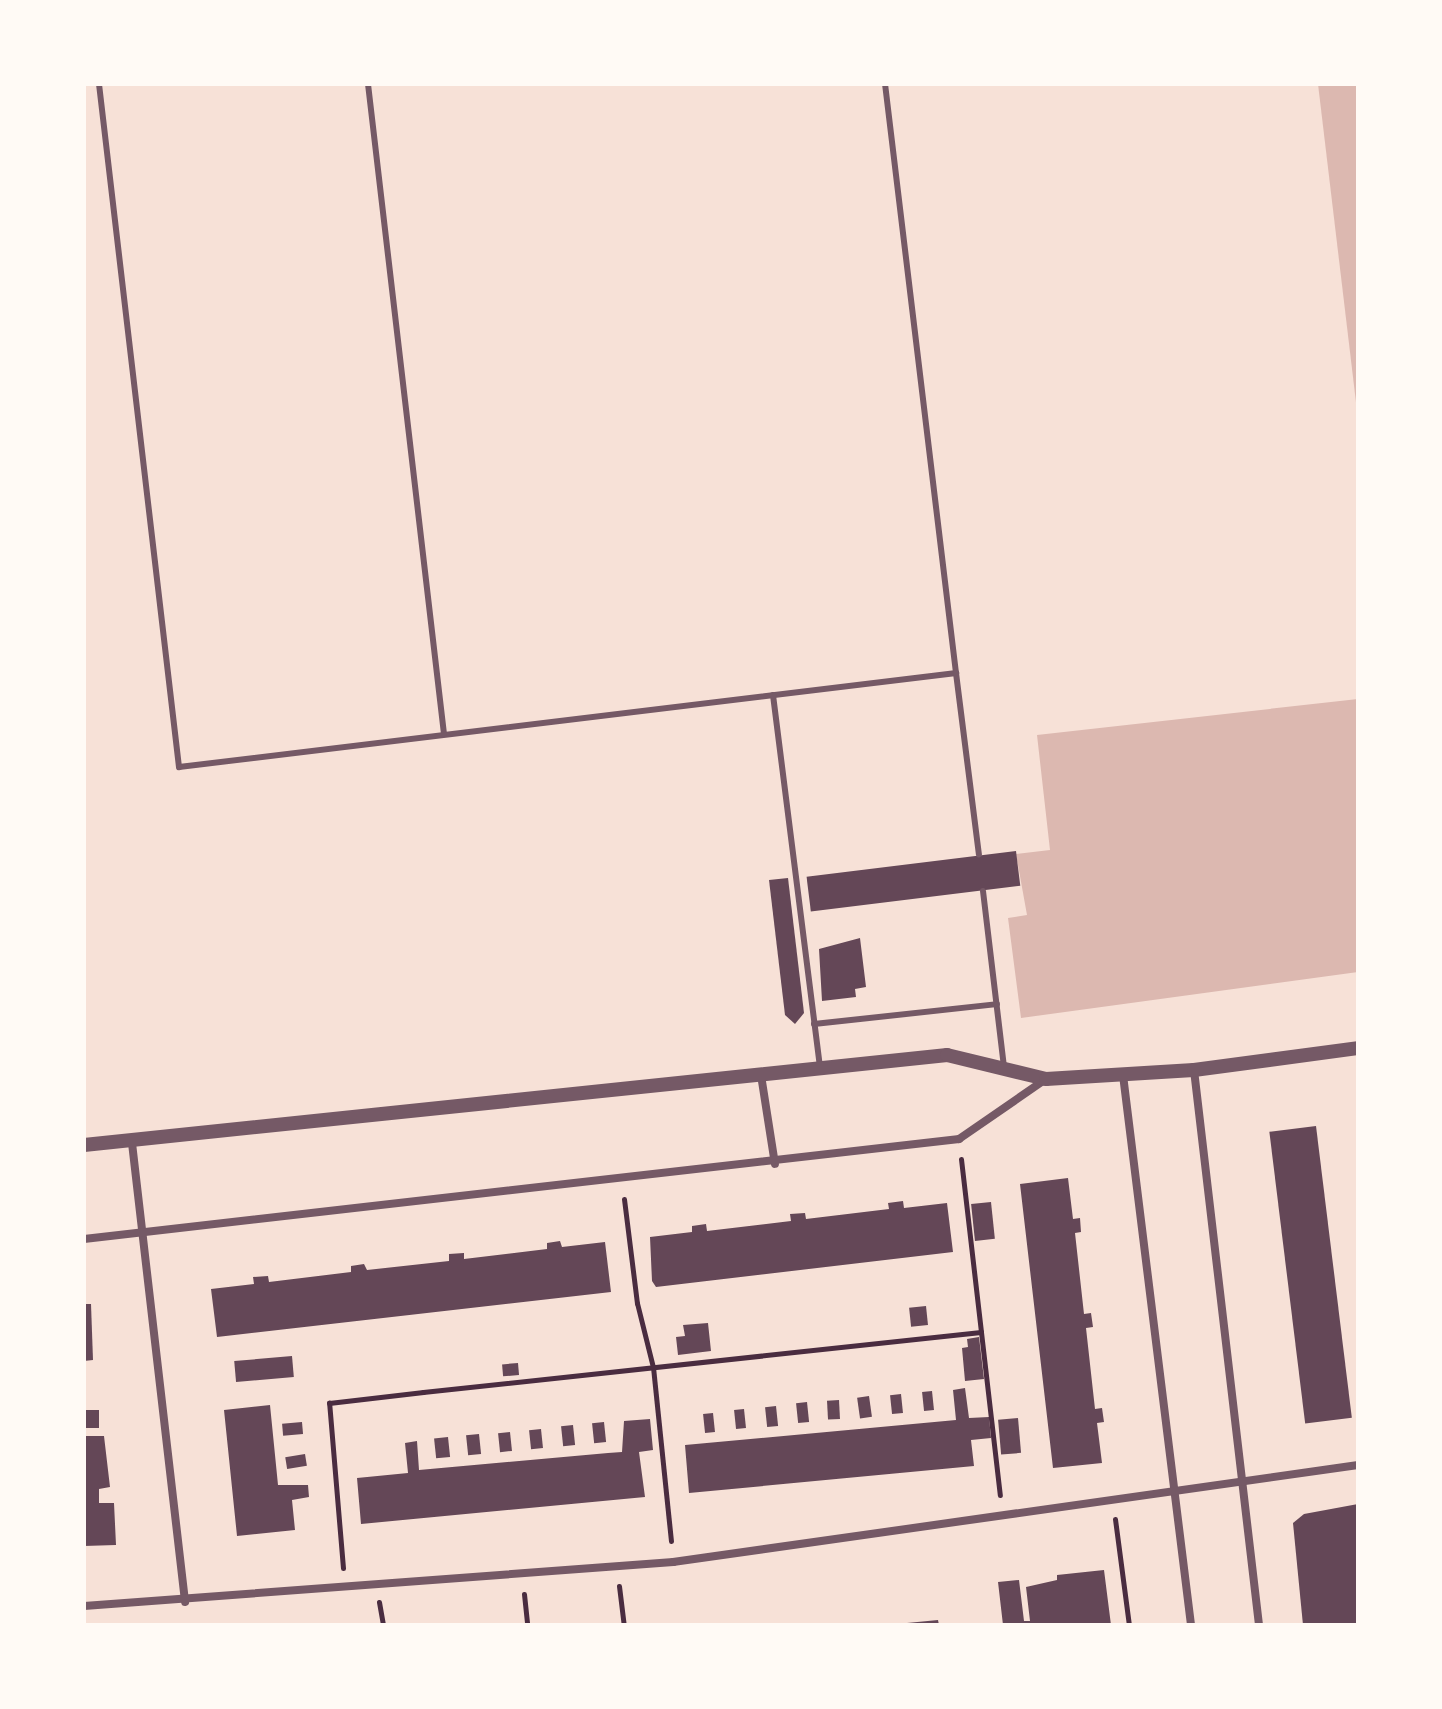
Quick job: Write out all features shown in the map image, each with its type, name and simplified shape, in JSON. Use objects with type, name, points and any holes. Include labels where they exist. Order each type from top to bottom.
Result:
[{"type":"street","points":[[84,1145],[132,1143],[947,1055],[1046,1079],[1194,1070],[1358,1048]]},
{"type":"street","points":[[1194,1070],[1259,1625]]},
{"type":"street","points":[[761,1075],[775,1164]]},
{"type":"street","points":[[1123,1075],[1191,1625]]},
{"type":"street","points":[[84,1239],[775,1164],[959,1139],[1046,1079]]},
{"type":"street","points":[[132,1143],[146,1233],[185,1602]]},
{"type":"street","points":[[84,1606],[185,1602],[673,1562],[1113,1500],[1174,1495],[1358,1465]]},
{"type":"lane","points":[[99,84],[179,767],[956,673]]},
{"type":"lane","points":[[368,84],[444,734]]},
{"type":"lane","points":[[885,84],[979,855]]},
{"type":"lane","points":[[773,695],[821,1069]]},
{"type":"lane","points":[[983,891],[1004,1069]]},
{"type":"lane","points":[[814,1024],[997,1004]]},
{"type":"path","points":[[959,1139],[1003,1516]]},
{"type":"path","points":[[622,1180],[637,1303],[653,1367],[673,1562]]},
{"type":"path","points":[[345,1589],[329,1403],[981,1332]]},
{"type":"path","points":[[1113,1500],[1129,1625]]},
{"type":"path","points":[[616,1567],[624,1625]]},
{"type":"path","points":[[522,1575],[527,1625]]},
{"type":"shaded area","points":[[1318,84],[1358,84],[1358,419]]},
{"type":"shaded area","points":[[1358,699],[1358,972],[1021,1018],[1008,918],[1027,915],[1016,854],[1050,850],[1037,735]]},
{"type":"building","points":[[1016,851],[1020,886],[811,911],[807,877]]},
{"type":"building","points":[[788,878],[804,1013],[795,1024],[785,1015],[769,880]]},
{"type":"building","points":[[860,938],[866,987],[855,989],[856,997],[822,1001],[819,949]]},
{"type":"building","points":[[1316,1126],[1352,1418],[1305,1424],[1269,1132]]},
{"type":"building","points":[[1068,1178],[1073,1219],[1080,1218],[1081,1232],[1075,1233],[1084,1314],[1091,1313],[1093,1327],[1086,1328],[1095,1409],[1102,1408],[1104,1422],[1097,1423],[1102,1463],[1053,1468],[1020,1184]]},
{"type":"building","points":[[903,1201],[904,1208],[947,1203],[953,1252],[656,1287],[652,1281],[650,1237],[692,1232],[692,1226],[706,1224],[707,1231],[791,1221],[790,1214],[805,1213],[806,1219],[889,1209],[888,1203]]},
{"type":"building","points":[[991,1202],[995,1239],[975,1241],[971,1204]]},
{"type":"building","points":[[560,1241],[562,1247],[605,1242],[611,1292],[217,1337],[211,1289],[254,1284],[253,1277],[268,1276],[269,1282],[351,1272],[351,1266],[364,1264],[367,1270],[449,1261],[449,1254],[464,1253],[464,1259],[547,1249],[547,1243]]},
{"type":"building","points":[[84,1304],[91,1304],[93,1360],[84,1361]]},
{"type":"building","points":[[926,1306],[928,1325],[911,1327],[909,1308]]},
{"type":"building","points":[[708,1323],[711,1351],[678,1355],[676,1337],[685,1336],[683,1325]]},
{"type":"building","points":[[979,1337],[984,1379],[965,1381],[962,1348],[968,1347],[967,1339]]},
{"type":"building","points":[[292,1356],[294,1377],[236,1382],[234,1361]]},
{"type":"building","points":[[518,1363],[519,1375],[503,1376],[502,1364]]},
{"type":"building","points":[[965,1388],[969,1418],[989,1417],[991,1438],[971,1440],[974,1466],[689,1493],[685,1445],[956,1420],[953,1390]]},
{"type":"building","points":[[932,1391],[934,1410],[924,1411],[922,1392]]},
{"type":"building","points":[[901,1394],[903,1413],[892,1414],[890,1395]]},
{"type":"building","points":[[869,1396],[872,1417],[860,1418],[857,1398]]},
{"type":"building","points":[[839,1400],[840,1419],[828,1420],[827,1401]]},
{"type":"building","points":[[807,1402],[809,1422],[798,1423],[796,1403]]},
{"type":"building","points":[[270,1405],[278,1485],[308,1485],[309,1497],[292,1500],[295,1530],[237,1536],[224,1410]]},
{"type":"building","points":[[776,1406],[778,1426],[767,1427],[765,1407]]},
{"type":"building","points":[[744,1409],[746,1428],[736,1429],[734,1410]]},
{"type":"building","points":[[84,1410],[99,1410],[99,1428],[84,1428]]},
{"type":"building","points":[[713,1413],[715,1432],[705,1433],[703,1414]]},
{"type":"building","points":[[1018,1418],[1021,1453],[1001,1455],[998,1420]]},
{"type":"building","points":[[650,1419],[653,1450],[639,1452],[645,1497],[361,1524],[357,1478],[408,1473],[405,1443],[417,1441],[419,1470],[622,1452],[624,1421]]},
{"type":"building","points":[[302,1422],[303,1434],[283,1436],[282,1424]]},
{"type":"building","points":[[604,1422],[606,1442],[594,1443],[592,1423]]},
{"type":"building","points":[[573,1425],[575,1445],[563,1446],[561,1426]]},
{"type":"building","points":[[541,1429],[543,1448],[531,1449],[529,1430]]},
{"type":"building","points":[[510,1432],[512,1451],[500,1452],[498,1433]]},
{"type":"building","points":[[479,1434],[481,1454],[468,1455],[466,1435]]},
{"type":"building","points":[[84,1436],[104,1436],[110,1487],[99,1489],[99,1503],[114,1503],[116,1545],[84,1546]]},
{"type":"building","points":[[448,1437],[450,1457],[436,1458],[434,1438]]},
{"type":"building","points":[[305,1454],[307,1466],[287,1469],[285,1457]]},
{"type":"building","points":[[1358,1504],[1358,1625],[1303,1625],[1293,1523],[1304,1514]]},
{"type":"building","points":[[1104,1570],[1111,1625],[1003,1625],[998,1582],[1019,1580],[1024,1621],[1030,1621],[1026,1587],[1057,1580],[1057,1575]]},
{"type":"building","points":[[938,1620],[939,1625],[907,1625],[907,1623]]}]
